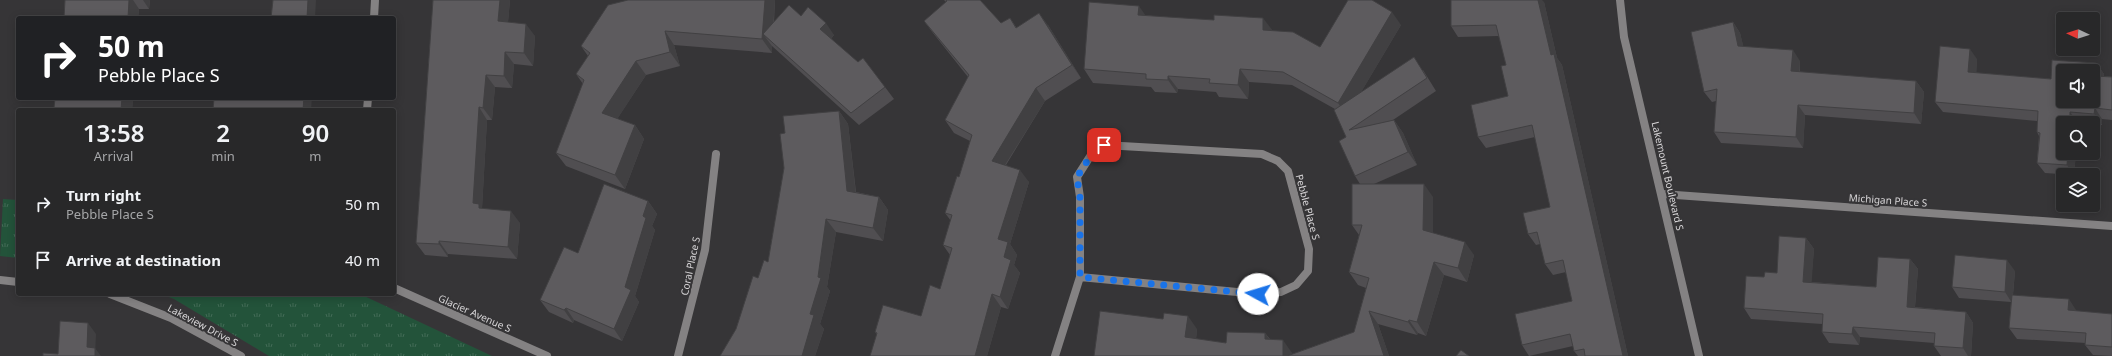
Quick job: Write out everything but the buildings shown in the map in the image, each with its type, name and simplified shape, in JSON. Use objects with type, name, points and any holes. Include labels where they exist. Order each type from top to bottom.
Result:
[{"type":"street","points":[[374,16],[375,0]]},
{"type":"street","name":"Lakemount Boulevard S","points":[[1620,0],[1624,37],[1699,356]]},
{"type":"street","name":"Pebble Place S","points":[[1055,356],[1080,277],[1080,198],[1077,177],[1091,155],[1104,145],[1262,154],[1278,161],[1288,172],[1309,249],[1308,271],[1296,284],[1281,292],[1258,294],[1080,277]]},
{"type":"street","name":"Coral Place S","points":[[678,356],[705,250],[716,154]]},
{"type":"street","name":"Michigan Place S","points":[[1662,194],[2112,226]]},
{"type":"street","points":[[0,280],[16,282]]},
{"type":"street","name":"Glacier Avenue S","points":[[396,289],[547,356]]},
{"type":"street","name":"Lakeview Drive S","points":[[115,296],[171,318],[241,356]]},
{"type":"green space","points":[[3,199],[16,200],[16,258],[0,256]]},
{"type":"green space","points":[[166,296],[364,296],[492,356],[269,356],[174,299]]},
{"type":"route","points":[[1104,145],[1091,155],[1077,177],[1080,198],[1080,277],[1258,294]]}]
